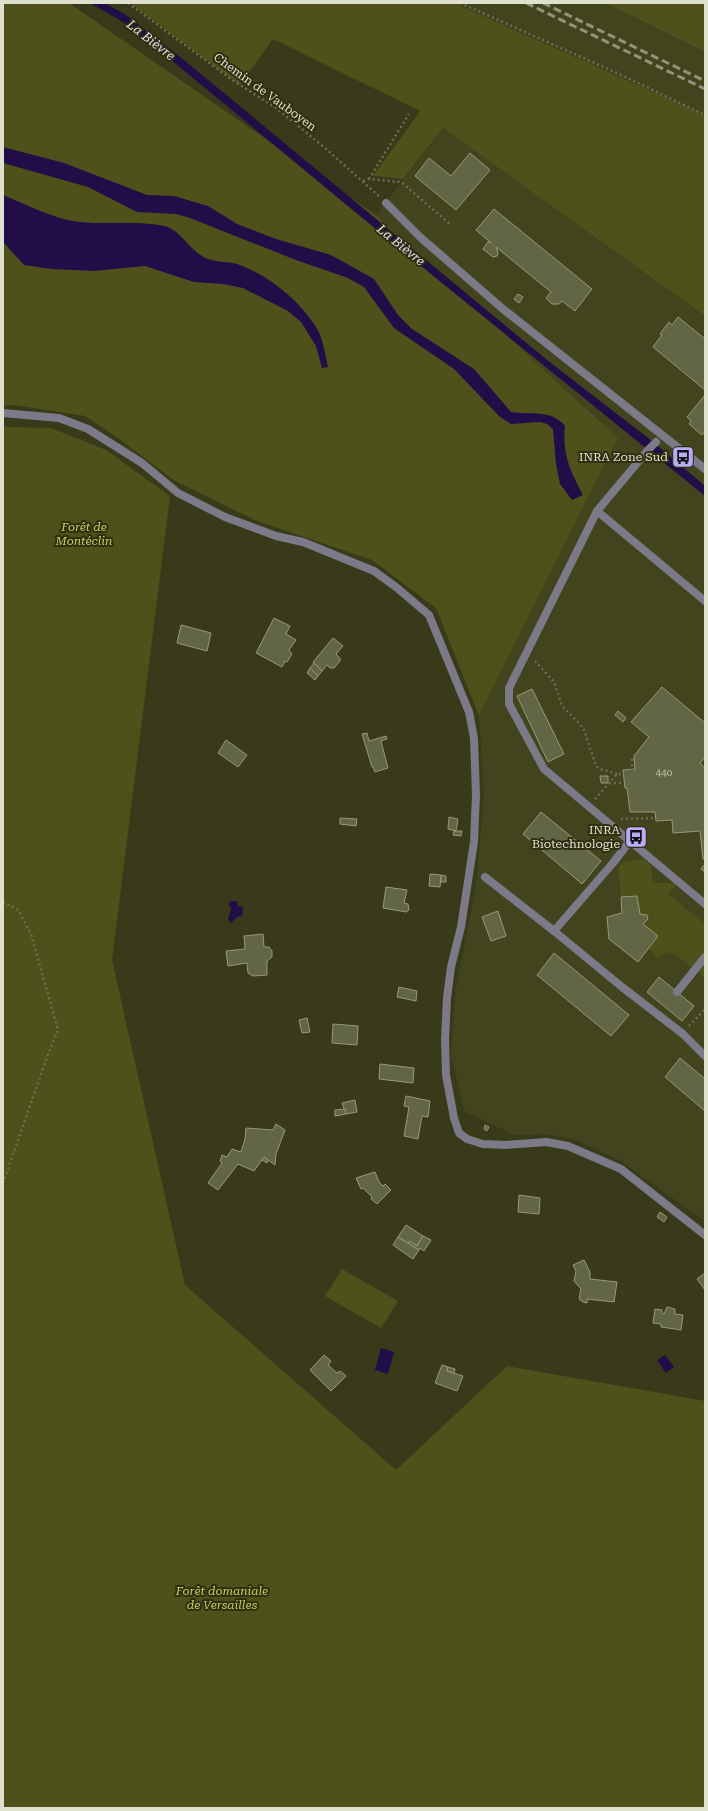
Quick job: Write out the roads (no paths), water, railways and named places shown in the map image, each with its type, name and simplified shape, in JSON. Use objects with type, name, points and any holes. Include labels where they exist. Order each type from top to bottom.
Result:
[{"type":"street","points":[[386,203],[420,237],[503,309],[705,469]]},
{"type":"street","points":[[3,413],[59,418],[88,429],[142,463],[178,493],[225,517],[276,536],[303,542],[374,571],[396,587],[429,615],[469,712],[474,738],[476,794],[474,842],[461,927],[451,967],[447,998],[445,1040],[446,1075],[454,1118],[460,1133],[467,1139],[483,1144],[506,1145],[546,1142],[568,1146],[621,1169],[705,1235]]},
{"type":"street","points":[[661,435],[597,511],[509,688],[509,704],[544,769],[705,904]]},
{"type":"street","points":[[597,511],[705,600]]},
{"type":"street","points":[[554,931],[630,842]]},
{"type":"street","points":[[485,877],[682,1034],[705,1056]]},
{"type":"street","points":[[677,992],[705,958]]},
{"type":"water","name":"La Bièvre","points":[[90,3],[105,3],[126,15],[179,56],[547,360],[652,441],[705,486],[705,496],[400,249],[170,59],[123,22]]},
{"type":"water","points":[[3,147],[64,163],[147,195],[174,196],[208,206],[237,224],[276,239],[331,255],[374,279],[398,315],[412,329],[474,369],[511,412],[547,415],[554,417],[565,426],[564,436],[568,462],[583,495],[572,500],[560,484],[556,464],[553,429],[547,424],[540,422],[511,424],[500,417],[454,369],[394,328],[364,287],[348,278],[296,260],[190,218],[176,214],[137,212],[88,187],[3,163]]},
{"type":"water","points":[[3,195],[50,215],[80,222],[139,223],[170,228],[194,250],[206,258],[215,261],[237,264],[249,269],[271,281],[281,289],[309,317],[316,327],[324,346],[328,367],[322,368],[316,346],[301,322],[288,311],[243,288],[223,284],[194,282],[145,266],[94,271],[52,269],[24,265],[3,242]]},
{"type":"water","points":[[231,901],[237,901],[238,906],[243,907],[242,916],[237,917],[231,923],[228,920],[231,908],[228,904]]},
{"type":"water","points":[[381,1348],[394,1352],[388,1374],[375,1370]]},
{"type":"water","points":[[665,1355],[674,1367],[666,1373],[657,1360]]},
{"type":"railway","points":[[526,3],[705,89]]},
{"type":"railway","points":[[543,3],[705,81]]},
{"type":"place","name":"INRA Zone Sud","points":[[683,457]]},
{"type":"place","name":"INRA Biotechnologie","points":[[636,837]]},
{"type":"park label","name":"Forêt de Montéclin","points":[[84,534]]},
{"type":"park label","name":"Forêt domaniale de Versailles","points":[[222,1598]]}]
